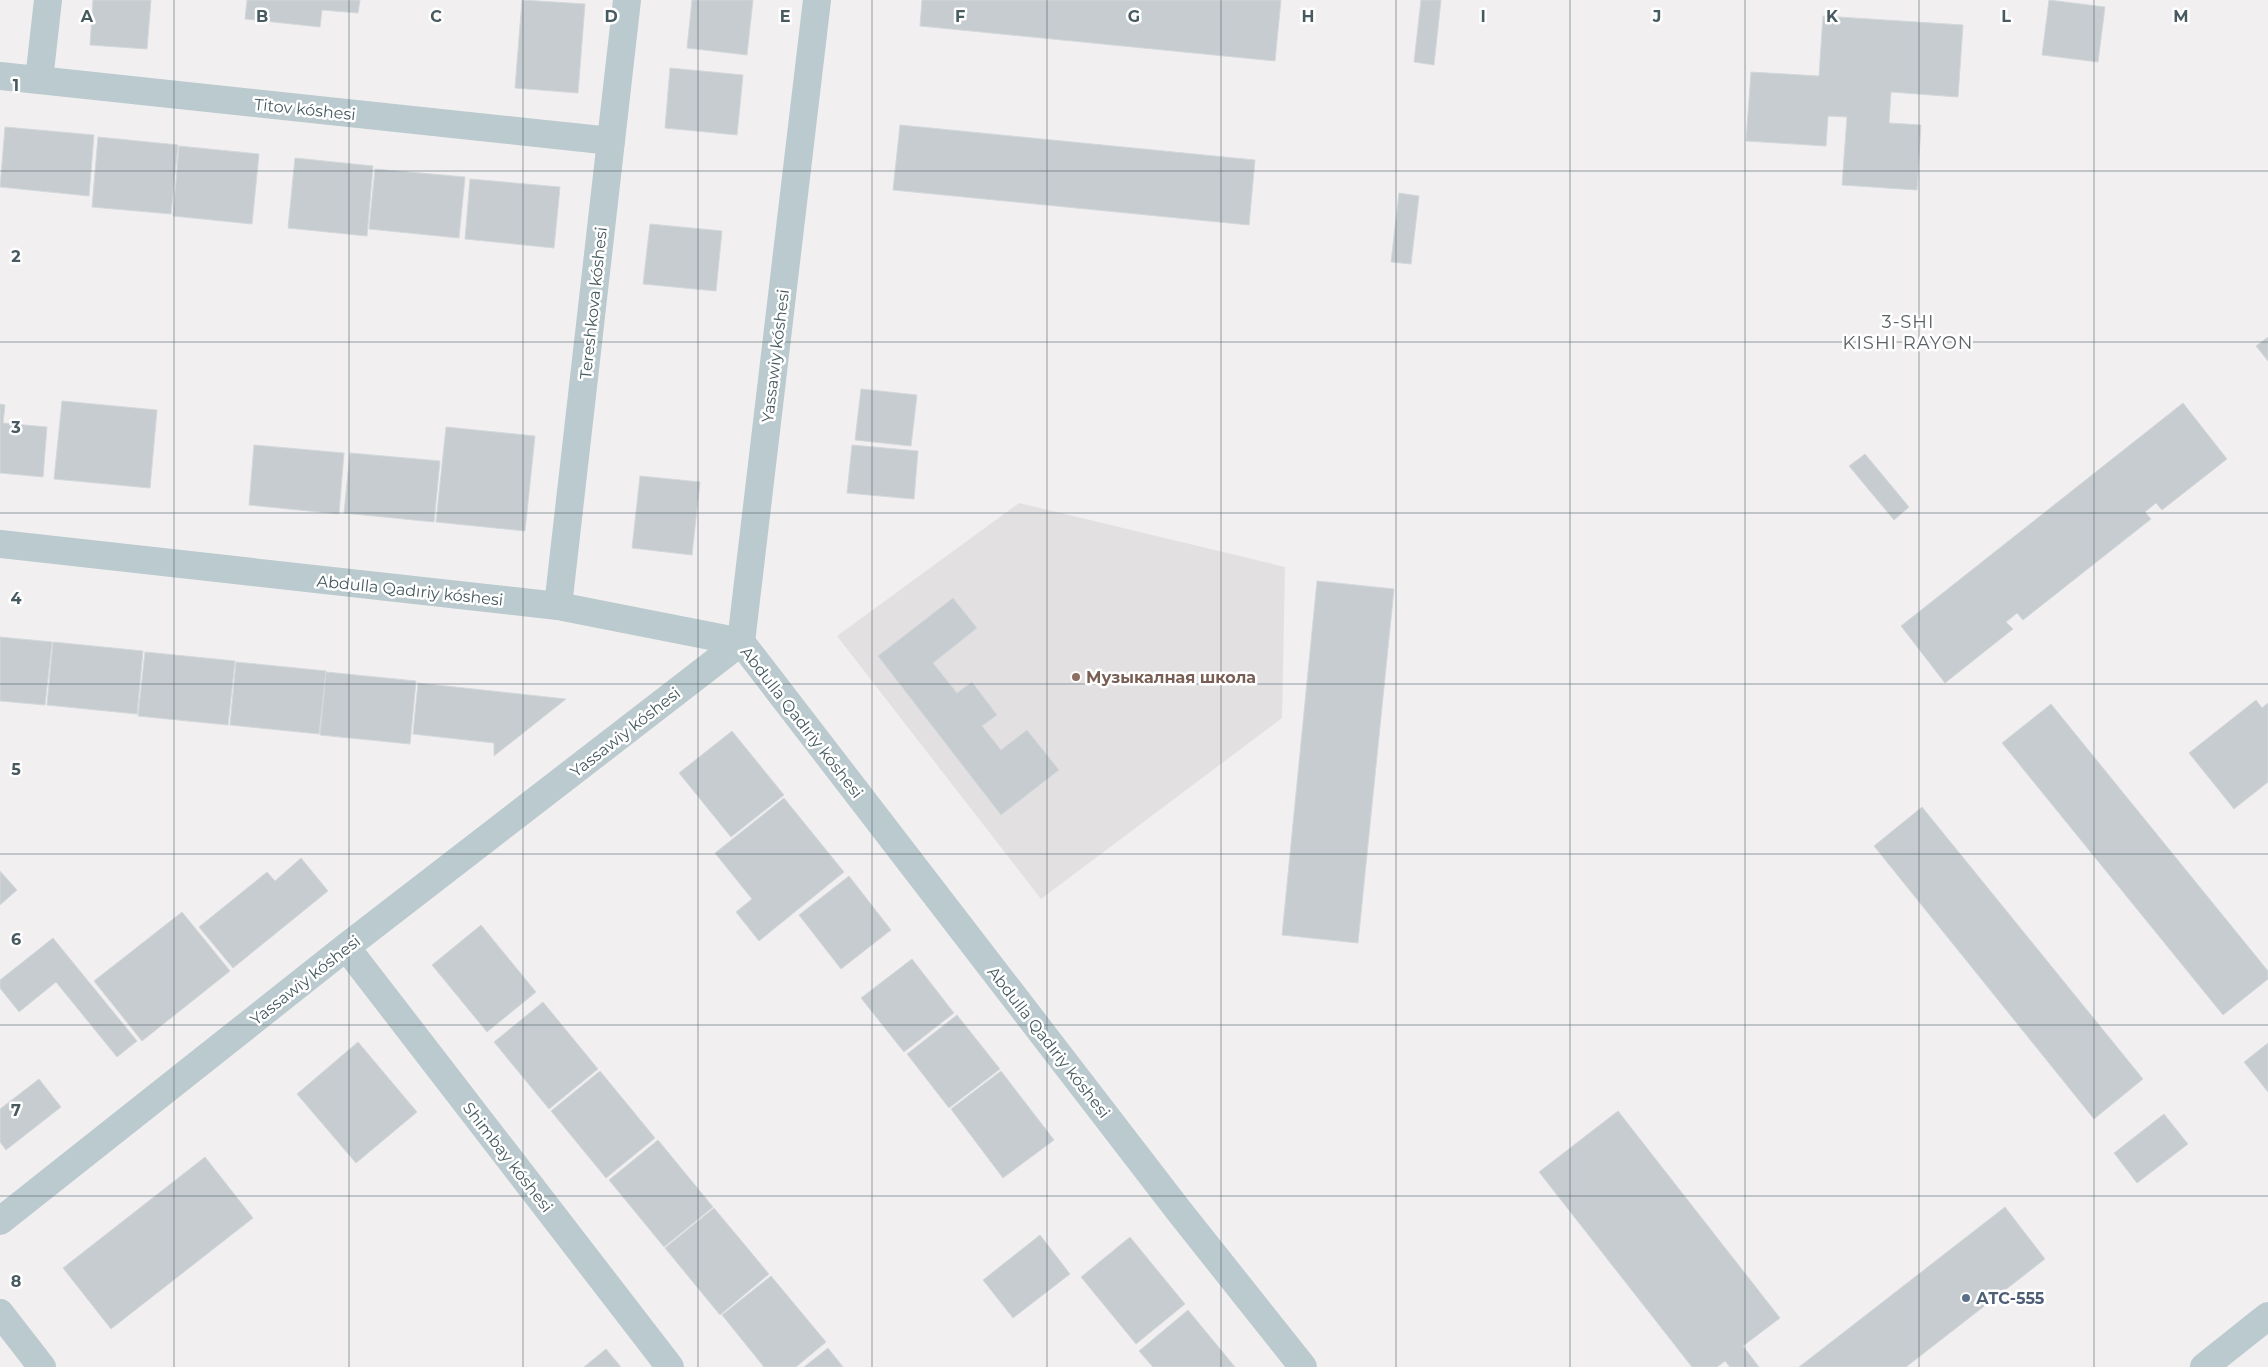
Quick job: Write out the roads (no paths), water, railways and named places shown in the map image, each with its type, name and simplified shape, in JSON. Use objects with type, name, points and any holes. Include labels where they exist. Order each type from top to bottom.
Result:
[{"type":"street","points":[[39,80],[48,0]]},
{"type":"street","name":"Tereshkova kóshesi","points":[[558,606],[627,0]]},
{"type":"street","name":"Yassawiy kóshesi","points":[[0,1221],[346,947],[741,642],[817,0]]},
{"type":"street","name":"Titov kóshesi","points":[[0,76],[611,141]]},
{"type":"street","name":"Abdulla Qadıriy kóshesi","points":[[0,544],[558,606],[741,642],[1178,1211],[1304,1367]]},
{"type":"street","name":"Shimbay kóshesi","points":[[346,947],[670,1367]]},
{"type":"street","points":[[0,1313],[42,1367]]},
{"type":"street","points":[[2204,1367],[2268,1316]]},
{"type":"place","name":"Музыкалная школа","points":[[1076,677]]},
{"type":"place","name":"АТС-555","points":[[1966,1298]]},
{"type":"district","name":"3-SHI KISHI RAYON","points":[[1908,332]]}]
